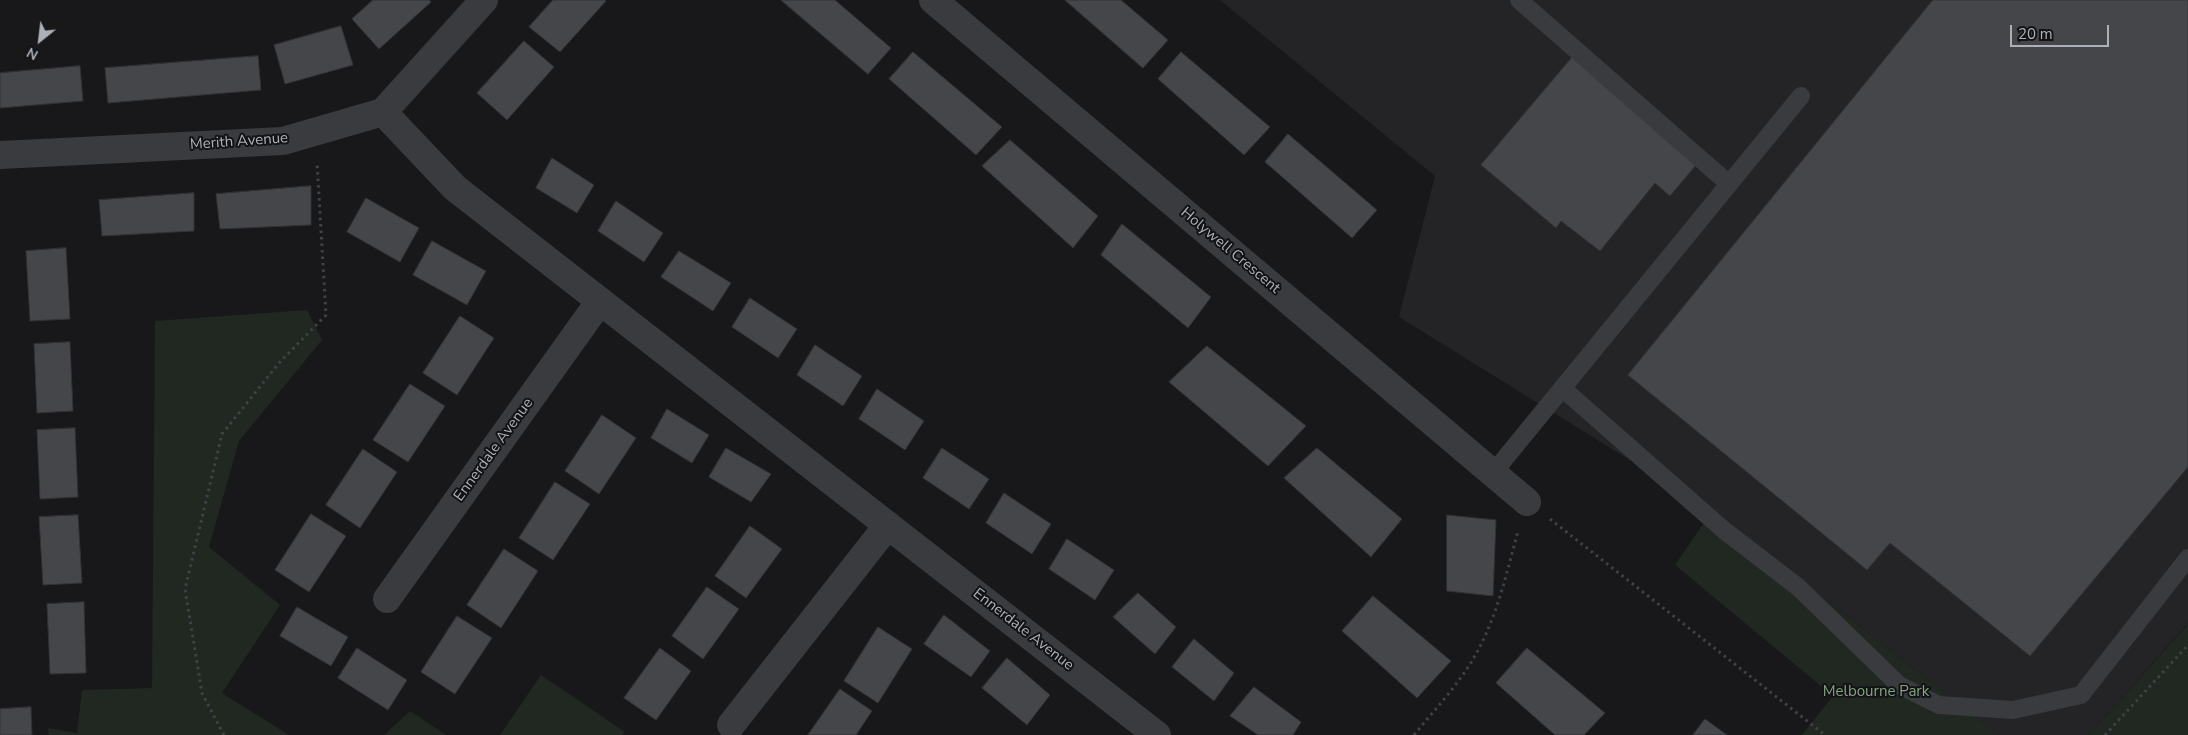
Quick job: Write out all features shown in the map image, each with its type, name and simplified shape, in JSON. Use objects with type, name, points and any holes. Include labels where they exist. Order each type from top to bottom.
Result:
[{"type":"street","points":[[383,112],[484,0]]},
{"type":"street","name":"Holywell Crescent","points":[[933,0],[1527,502]]},
{"type":"street","name":"Merith Avenue","points":[[0,154],[283,141],[383,112]]},
{"type":"street","name":"Ennerdale Avenue","points":[[383,112],[455,188],[1157,735]]},
{"type":"street","name":"Ennerdale Avenue","points":[[387,599],[600,301]]},
{"type":"street","points":[[731,725],[888,525]]},
{"type":"lane","points":[[1520,0],[1729,184]]},
{"type":"lane","points":[[1493,473],[1801,96]]},
{"type":"lane","points":[[1562,388],[1725,531],[1798,587],[1899,685],[1939,705],[2013,710],[2081,695],[2188,558]]},
{"type":"path","points":[[224,735],[202,692],[185,589],[222,434],[279,363],[326,315],[315,132]]},
{"type":"path","points":[[1414,735],[1464,673],[1478,650],[1494,614],[1506,578],[1527,502],[1825,735]]},
{"type":"path","points":[[2105,735],[2188,644]]},
{"type":"shaded area","points":[[1220,0],[2188,0],[2188,623],[2089,735],[1999,735],[1712,511],[1399,317],[1435,176]]},
{"type":"green space","points":[[307,310],[322,340],[239,441],[209,547],[280,605],[222,693],[289,735],[49,735],[48,728],[77,733],[82,690],[152,688],[155,321]]},
{"type":"green space","name":"Melbourne Park","points":[[1712,511],[1999,735],[1802,735],[1833,696],[1675,565]]},
{"type":"green space","points":[[2188,623],[2188,735],[2089,735],[2187,625]]},
{"type":"green space","points":[[541,675],[625,732],[622,735],[500,735]]},
{"type":"green space","points":[[410,711],[446,735],[384,735]]},
{"type":"building","points":[[373,0],[429,0],[431,2],[379,49],[352,19]]},
{"type":"building","points":[[553,0],[606,1],[560,52],[529,27]]},
{"type":"building","points":[[781,0],[835,0],[891,48],[868,74]]},
{"type":"building","points":[[1065,0],[1121,0],[1168,40],[1143,68]]},
{"type":"building","points":[[1933,0],[2188,0],[2188,467],[2030,656],[1890,543],[1867,570],[1628,375]]},
{"type":"building","points":[[341,26],[353,65],[285,84],[274,45]]},
{"type":"building","points":[[524,41],[554,67],[507,120],[477,93]]},
{"type":"building","points":[[1580,48],[1706,153],[1670,196],[1655,183],[1600,251],[1561,221],[1556,228],[1481,165]]},
{"type":"building","points":[[913,52],[1002,127],[976,155],[889,79]]},
{"type":"building","points":[[1181,52],[1270,127],[1244,155],[1158,79]]},
{"type":"building","points":[[258,56],[261,90],[108,103],[105,68]]},
{"type":"building","points":[[80,66],[83,101],[0,108],[0,73]]},
{"type":"building","points":[[1288,134],[1377,210],[1352,238],[1265,162]]},
{"type":"building","points":[[1010,140],[1098,216],[1073,248],[982,166]]},
{"type":"building","points":[[552,158],[594,185],[577,213],[536,188]]},
{"type":"building","points":[[311,186],[311,225],[220,229],[216,194]]},
{"type":"building","points":[[194,193],[194,231],[102,236],[99,200]]},
{"type":"building","points":[[366,198],[419,228],[400,262],[347,232]]},
{"type":"building","points":[[616,201],[663,233],[644,262],[598,231]]},
{"type":"building","points":[[1122,224],[1211,297],[1188,328],[1101,255]]},
{"type":"building","points":[[432,241],[486,271],[467,305],[413,275]]},
{"type":"building","points":[[66,248],[70,319],[30,321],[26,251]]},
{"type":"building","points":[[679,251],[731,283],[713,311],[661,277]]},
{"type":"building","points":[[750,298],[797,329],[778,358],[732,327]]},
{"type":"building","points":[[460,316],[494,338],[457,395],[423,373]]},
{"type":"building","points":[[70,342],[73,411],[37,413],[34,344]]},
{"type":"building","points":[[815,345],[862,376],[843,406],[797,375]]},
{"type":"building","points":[[1207,346],[1306,426],[1268,466],[1169,382]]},
{"type":"building","points":[[410,384],[445,406],[408,462],[373,440]]},
{"type":"building","points":[[877,389],[924,421],[905,450],[859,419]]},
{"type":"building","points":[[667,409],[709,435],[692,463],[651,438]]},
{"type":"building","points":[[602,415],[636,438],[599,494],[565,471]]},
{"type":"building","points":[[75,428],[78,497],[40,499],[37,430]]},
{"type":"building","points":[[726,448],[771,474],[751,502],[709,477]]},
{"type":"building","points":[[942,448],[989,479],[969,509],[923,478]]},
{"type":"building","points":[[1317,448],[1402,519],[1371,557],[1284,478]]},
{"type":"building","points":[[363,449],[397,472],[360,528],[326,505]]},
{"type":"building","points":[[555,482],[590,504],[553,560],[519,538]]},
{"type":"building","points":[[1004,493],[1051,524],[1032,554],[986,523]]},
{"type":"building","points":[[311,514],[346,536],[309,592],[275,570]]},
{"type":"building","points":[[78,515],[82,583],[43,585],[39,517]]},
{"type":"building","points":[[1447,515],[1496,520],[1493,596],[1447,591]]},
{"type":"building","points":[[750,526],[782,549],[746,598],[715,576]]},
{"type":"building","points":[[1067,539],[1114,570],[1095,600],[1049,569]]},
{"type":"building","points":[[504,549],[538,571],[501,628],[467,605]]},
{"type":"building","points":[[707,587],[739,609],[703,659],[672,636]]},
{"type":"building","points":[[1138,593],[1176,627],[1155,654],[1113,617]]},
{"type":"building","points":[[1373,596],[1451,661],[1417,698],[1342,631]]},
{"type":"building","points":[[84,602],[86,673],[50,674],[47,604]]},
{"type":"building","points":[[297,607],[348,637],[331,666],[280,636]]},
{"type":"building","points":[[944,615],[990,651],[971,677],[924,644]]},
{"type":"building","points":[[457,616],[492,638],[455,694],[421,672]]},
{"type":"building","points":[[878,627],[912,649],[878,703],[844,681]]},
{"type":"building","points":[[1194,639],[1234,673],[1214,701],[1172,667]]},
{"type":"building","points":[[357,648],[407,680],[388,710],[338,678]]},
{"type":"building","points":[[660,648],[691,671],[656,720],[624,698]]},
{"type":"building","points":[[1527,648],[1605,713],[1584,735],[1555,735],[1496,683]]},
{"type":"building","points":[[1007,658],[1050,695],[1027,725],[982,688]]},
{"type":"building","points":[[1254,687],[1301,722],[1293,735],[1258,735],[1230,716]]},
{"type":"building","points":[[840,689],[872,711],[856,735],[808,735]]},
{"type":"building","points":[[31,707],[32,735],[0,735],[0,709]]},
{"type":"building","points":[[1705,719],[1727,735],[1693,735]]}]
